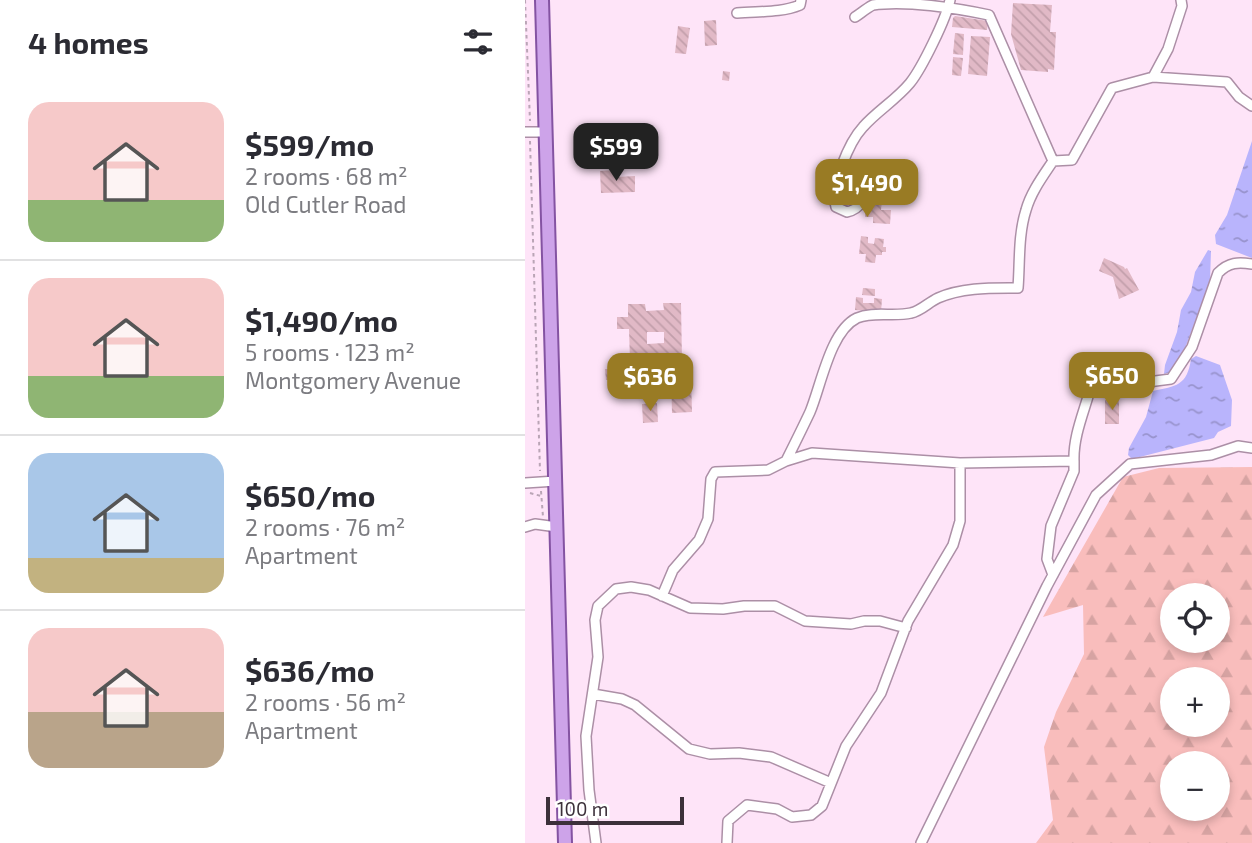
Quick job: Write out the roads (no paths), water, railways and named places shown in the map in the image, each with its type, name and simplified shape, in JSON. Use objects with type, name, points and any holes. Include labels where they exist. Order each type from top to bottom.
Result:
[{"type":"main road","points":[[542,0],[565,843]]},
{"type":"street","points":[[737,13],[786,11],[800,5],[801,0]]},
{"type":"street","points":[[1153,78],[1168,49],[1182,6],[1181,0]]},
{"type":"street","points":[[855,17],[871,6],[887,1],[949,3],[989,15],[1053,160]]},
{"type":"street","points":[[843,167],[853,175],[860,188],[859,204],[847,212],[836,207],[834,201],[838,176],[862,128],[895,100],[913,80],[949,3]]},
{"type":"street","points":[[1053,160],[1072,160],[1112,88],[1153,78],[1227,82],[1239,97],[1252,106]]},
{"type":"street","points":[[528,135],[547,132]]},
{"type":"street","points":[[786,461],[811,410],[828,359],[843,330],[857,318],[912,313],[937,298],[958,292],[1018,288],[1026,209],[1053,160]]},
{"type":"street","points":[[1053,575],[1047,559],[1051,526],[1074,471],[1078,430],[1092,382],[1132,384],[1171,380],[1192,347],[1219,273],[1226,265],[1238,262],[1252,264]]},
{"type":"street","points":[[921,843],[1053,575],[1096,495],[1130,464],[1211,455],[1238,446],[1252,448]]},
{"type":"street","points":[[662,596],[673,570],[699,540],[708,519],[711,479],[715,472],[768,470],[812,453],[960,463],[1074,461]]},
{"type":"street","points":[[727,843],[728,821],[747,805],[777,809],[792,817],[811,816],[822,806],[846,746],[881,693],[906,628],[931,578],[953,545],[960,521],[960,463]]},
{"type":"street","points":[[525,483],[556,481]]},
{"type":"street","points":[[525,527],[535,524],[557,527]]},
{"type":"street","points":[[596,843],[586,736],[598,657],[595,620],[598,606],[616,589],[631,587],[649,590],[690,608],[775,606],[805,621],[851,624],[880,621],[906,628]]},
{"type":"street","points":[[593,694],[622,699],[635,705],[689,748],[711,754],[739,753],[771,757],[831,783]]},
{"type":"water","points":[[1252,141],[1252,258],[1216,244],[1215,235],[1227,215]]},
{"type":"water","points":[[1208,250],[1211,251],[1210,282],[1184,351],[1171,372],[1164,374],[1181,310],[1191,292],[1195,272]]},
{"type":"water","points":[[1196,356],[1220,365],[1232,400],[1231,426],[1218,432],[1214,438],[1132,459],[1128,455],[1129,448],[1146,417],[1153,391],[1168,388],[1183,380],[1191,359]]}]
